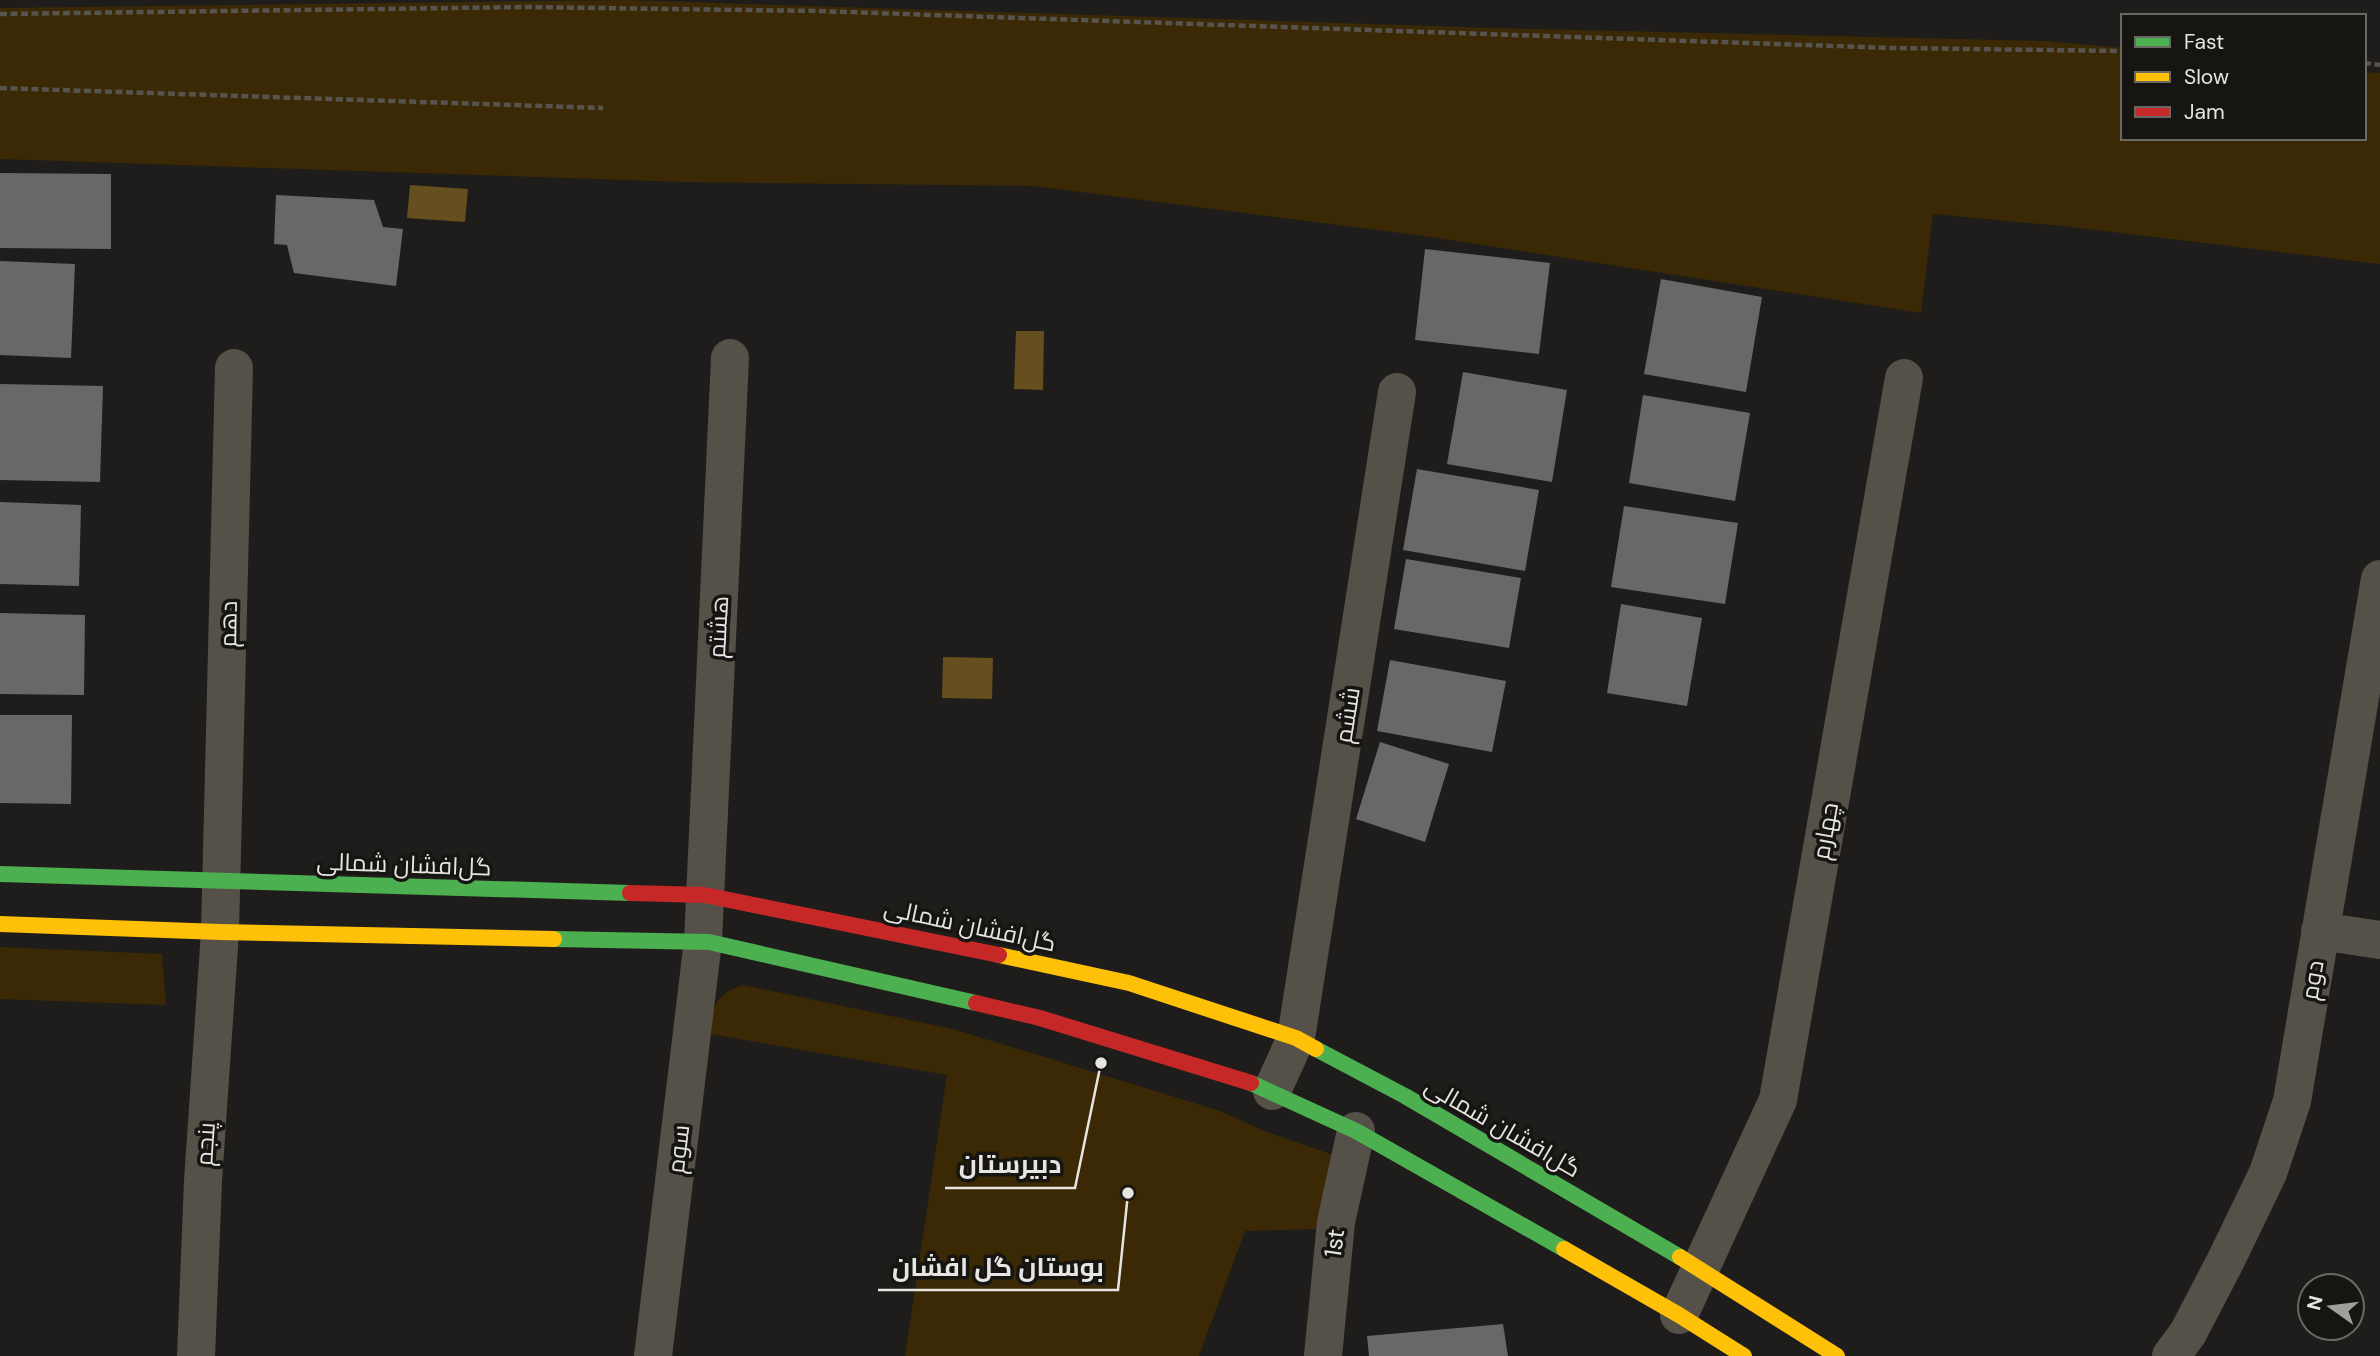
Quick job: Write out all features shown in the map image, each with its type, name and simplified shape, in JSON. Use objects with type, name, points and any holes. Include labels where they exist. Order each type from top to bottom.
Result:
[{"type":"main road","name":"گل‌افشان شمالی","points":[[0,874],[705,895],[876,928],[1129,983],[1296,1038],[1405,1096],[1701,1270],[1837,1356]]},
{"type":"main road","points":[[0,924],[220,932],[703,941],[1040,1018],[1261,1086],[1356,1131],[1679,1315],[1744,1356]]},
{"type":"street","name":"هشتم","points":[[703,941],[730,358]]},
{"type":"street","name":"دهم","points":[[220,932],[234,368]]},
{"type":"street","name":"چهارم","points":[[1679,1315],[1778,1100],[1904,379]]},
{"type":"street","name":"ششم","points":[[1272,1091],[1296,1038],[1397,392]]},
{"type":"street","name":"دوم","points":[[2171,1356],[2188,1333],[2268,1173],[2291,1101],[2380,579]]},
{"type":"street","points":[[2320,931],[2380,940]]},
{"type":"street","name":"پنجم","points":[[196,1356],[203,1181],[220,932]]},
{"type":"street","name":"سوم","points":[[653,1356],[703,941]]},
{"type":"street","name":"1st","points":[[1323,1356],[1336,1222],[1356,1131]]},
{"type":"path","points":[[0,14],[526,7],[790,11],[1892,48],[2121,51]]},
{"type":"path","points":[[0,88],[603,108]]},
{"type":"shaded area","points":[[625,0],[1493,28],[2047,41],[2121,48],[2121,140],[2366,140],[2366,72],[2380,73],[2380,264],[2062,226],[1933,214],[1921,313],[1424,236],[1034,186],[685,182],[0,159],[0,8]]},
{"type":"shaded area","points":[[410,185],[468,189],[465,222],[407,218]]},
{"type":"shaded area","points":[[1016,331],[1044,331],[1043,390],[1014,389]]},
{"type":"shaded area","points":[[943,657],[993,658],[992,699],[942,698]]},
{"type":"shaded area","points":[[0,947],[162,954],[166,1005],[0,999]]},
{"type":"shaded area","points":[[743,985],[953,1029],[1220,1111],[1264,1131],[1339,1157],[1316,1229],[1245,1231],[1199,1356],[905,1356],[947,1075],[710,1034],[714,1009],[721,997]]},
{"type":"building","points":[[0,173],[111,174],[111,249],[0,248]]},
{"type":"building","points":[[276,195],[374,200],[383,227],[403,229],[396,286],[294,273],[287,245],[274,244]]},
{"type":"building","points":[[1425,249],[1550,263],[1539,354],[1415,340]]},
{"type":"building","points":[[0,261],[75,264],[71,358],[0,355]]},
{"type":"building","points":[[1661,279],[1762,297],[1746,392],[1644,374]]},
{"type":"building","points":[[1463,372],[1567,390],[1552,482],[1447,464]]},
{"type":"building","points":[[0,384],[103,386],[100,482],[0,480]]},
{"type":"building","points":[[1643,395],[1750,413],[1735,501],[1629,483]]},
{"type":"building","points":[[1417,469],[1539,490],[1525,571],[1403,550]]},
{"type":"building","points":[[0,502],[81,505],[79,586],[0,584]]},
{"type":"building","points":[[1624,506],[1738,523],[1725,604],[1611,587]]},
{"type":"building","points":[[1406,559],[1521,578],[1509,648],[1394,629]]},
{"type":"building","points":[[1621,604],[1702,618],[1687,706],[1607,693]]},
{"type":"building","points":[[0,613],[85,615],[84,695],[0,694]]},
{"type":"building","points":[[1390,660],[1506,681],[1492,752],[1377,731]]},
{"type":"building","points":[[0,715],[72,715],[71,804],[0,803]]},
{"type":"building","points":[[1380,742],[1449,764],[1425,842],[1356,819]]},
{"type":"building","points":[[1503,1324],[1508,1356],[1369,1356],[1367,1336]]},
{"type":"traffic: fast","points":[[0,874],[630,893]]},
{"type":"traffic: fast","points":[[554,939],[709,942],[976,1003]]},
{"type":"traffic: fast","points":[[1316,1049],[1405,1096],[1680,1257]]},
{"type":"traffic: fast","points":[[1251,1083],[1356,1131],[1564,1249]]},
{"type":"traffic: slow","points":[[0,924],[554,939]]},
{"type":"traffic: slow","points":[[999,955],[1129,983],[1296,1038],[1316,1049]]},
{"type":"traffic: slow","points":[[1564,1249],[1744,1356]]},
{"type":"traffic: slow","points":[[1680,1257],[1837,1356]]},
{"type":"traffic: jam","points":[[630,893],[705,895],[999,955]]},
{"type":"traffic: jam","points":[[976,1003],[1040,1018],[1251,1083]]},
{"type":"place","name":"دبیرستان","points":[[1101,1063]]},
{"type":"place","name":"بوستان گل افشان","points":[[1128,1193]]}]
